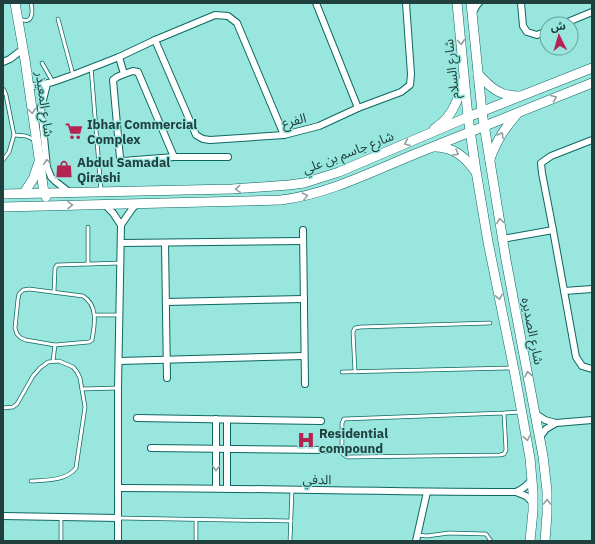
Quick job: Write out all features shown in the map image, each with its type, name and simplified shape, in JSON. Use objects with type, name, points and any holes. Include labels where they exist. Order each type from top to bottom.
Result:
[{"type":"street","name":"شارع المعيذر","points":[[15,3],[25,60],[44,193],[52,206]]},
{"type":"street","points":[[316,3],[358,108]]},
{"type":"street","name":"الفرع","points":[[155,40],[196,135],[203,139],[210,140],[284,135],[319,126],[358,108],[401,92],[410,85],[411,74],[406,3]]},
{"type":"street","name":"شارع السلام","points":[[458,3],[470,132]]},
{"type":"street","name":"شارع السلام","points":[[471,3],[484,126]]},
{"type":"street","points":[[472,14],[479,3]]},
{"type":"street","points":[[521,3],[523,26],[527,32],[539,34]]},
{"type":"street","points":[[579,17],[592,12]]},
{"type":"street","points":[[29,87],[50,83],[73,75],[119,57],[214,15],[228,16],[237,23],[284,135]]},
{"type":"street","points":[[3,62],[10,59],[23,49]]},
{"type":"street","points":[[119,57],[124,74]]},
{"type":"street","points":[[10,59],[25,60]]},
{"type":"street","name":"شارع جاسم بن علي","points":[[3,194],[232,189],[289,186],[317,180],[339,172],[468,117],[592,68]]},
{"type":"street","points":[[174,157],[138,72],[133,71],[117,77],[114,80],[121,160],[174,157],[228,157]]},
{"type":"street","points":[[478,74],[496,91],[511,96],[521,96]]},
{"type":"street","points":[[428,135],[447,118],[461,90],[464,76]]},
{"type":"street","name":"شارع المعيذر","points":[[50,83],[41,108],[47,167],[54,181],[69,192]]},
{"type":"street","name":"شارع جاسم بن علي","points":[[3,207],[281,200],[297,198],[327,190],[592,83]]},
{"type":"street","points":[[490,160],[499,138],[506,126],[518,112]]},
{"type":"street","name":"شارع الصديره","points":[[484,126],[502,239],[543,456],[547,491],[545,541]]},
{"type":"street","name":"شارع الصديره","points":[[470,132],[488,242],[514,368],[530,458],[533,503],[530,541]]},
{"type":"street","points":[[592,140],[551,156],[542,163],[542,173],[576,357],[582,366],[592,369]]},
{"type":"street","points":[[431,147],[445,148],[459,154],[476,171]]},
{"type":"street","points":[[24,193],[33,179],[39,160]]},
{"type":"street","points":[[104,204],[113,213],[121,225]]},
{"type":"street","points":[[118,541],[118,388],[121,225],[132,208],[137,204]]},
{"type":"street","points":[[302,230],[305,384]]},
{"type":"street","points":[[502,239],[553,230]]},
{"type":"street","points":[[121,244],[303,241]]},
{"type":"street","points":[[165,243],[167,378]]},
{"type":"street","points":[[564,291],[592,289]]},
{"type":"street","points":[[166,302],[304,299]]},
{"type":"street","points":[[119,360],[304,356]]},
{"type":"street","points":[[536,414],[545,420],[556,423],[592,420]]},
{"type":"street","points":[[138,418],[321,421]]},
{"type":"street","points":[[216,420],[216,488]]},
{"type":"street","points":[[227,420],[227,488]]},
{"type":"street","points":[[540,437],[546,429],[556,423]]},
{"type":"street","points":[[151,448],[327,450]]},
{"type":"street","points":[[516,492],[526,486],[532,479]]},
{"type":"street","name":"الدفي","points":[[118,488],[516,492]]},
{"type":"street","points":[[417,538],[427,492]]},
{"type":"street","points":[[516,492],[526,496],[533,503]]},
{"type":"street","points":[[3,516],[118,518]]},
{"type":"lane","points":[[18,18],[24,21],[30,18],[33,12],[31,3]]},
{"type":"lane","points":[[58,19],[73,75]]},
{"type":"lane","points":[[42,63],[50,83]]},
{"type":"lane","points":[[91,67],[101,191]]},
{"type":"lane","points":[[3,89],[6,95],[14,135],[9,152],[3,160]]},
{"type":"lane","points":[[14,135],[26,136],[37,141]]},
{"type":"lane","points":[[88,227],[88,264]]},
{"type":"lane","points":[[54,292],[55,268],[57,265],[121,263]]},
{"type":"lane","points":[[29,289],[54,292],[83,296],[87,298],[93,306],[95,315],[92,338],[90,342],[55,344],[26,340],[17,334],[16,328],[19,294],[23,290],[29,289]]},
{"type":"lane","points":[[95,315],[120,315]]},
{"type":"lane","points":[[355,372],[353,332],[355,328],[490,323]]},
{"type":"lane","points":[[53,361],[55,344]]},
{"type":"lane","points":[[3,408],[13,407],[17,404],[32,376],[48,362],[59,361],[73,367],[80,378],[85,407],[76,468],[72,472],[60,478],[31,481]]},
{"type":"lane","points":[[342,372],[514,368]]},
{"type":"lane","points":[[82,389],[118,388]]},
{"type":"lane","points":[[504,413],[506,450],[504,454],[500,455],[347,457],[342,451],[342,423],[344,419],[522,412]]},
{"type":"lane","points":[[290,541],[292,490]]},
{"type":"lane","points":[[61,517],[61,541]]},
{"type":"lane","points":[[118,518],[291,521]]},
{"type":"lane","points":[[196,519],[196,541]]},
{"type":"lane","points":[[417,538],[449,533],[486,534],[491,541]]},
{"type":"place","name":"Ibhar Commercial Complex","points":[[74,131]]},
{"type":"place","name":"Abdul Samadal Qirashi","points":[[64,169]]},
{"type":"place","name":"Residential compound","points":[[306,440]]}]
